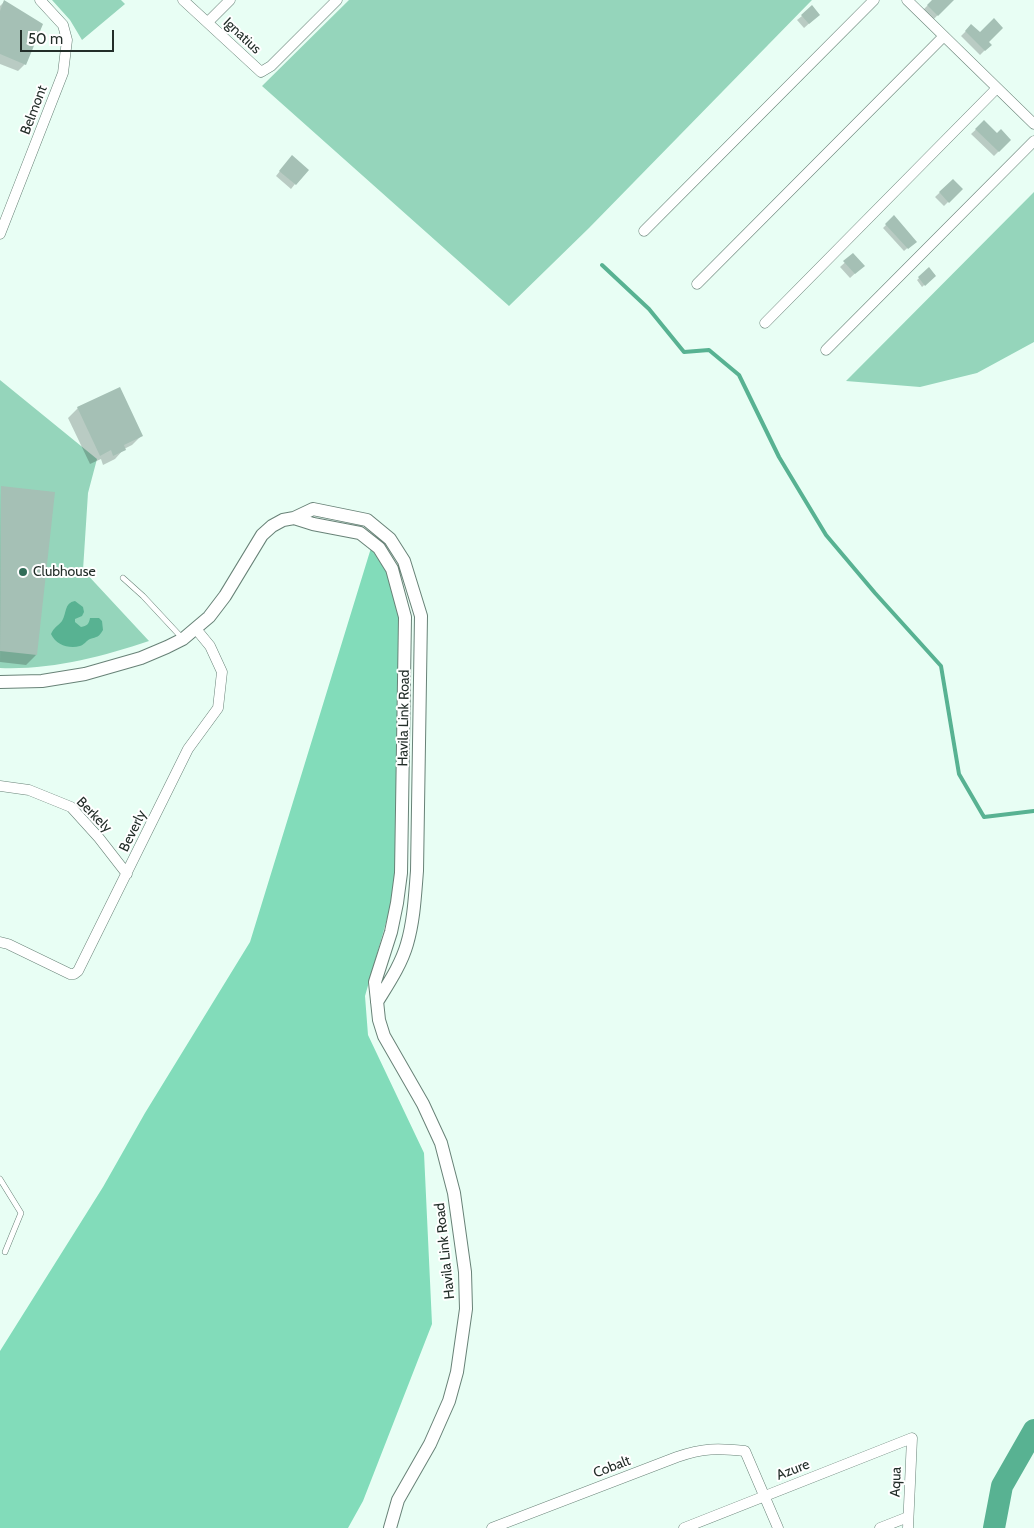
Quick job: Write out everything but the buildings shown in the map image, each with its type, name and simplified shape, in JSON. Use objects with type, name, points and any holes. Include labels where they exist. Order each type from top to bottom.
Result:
[{"type":"street","name":"Belmont","points":[[0,234],[63,74],[67,40],[63,25],[40,0]]},
{"type":"street","name":"Ignatius","points":[[183,0],[261,72],[271,66],[337,0]]},
{"type":"street","points":[[208,22],[230,0]]},
{"type":"street","points":[[644,230],[874,0]]},
{"type":"street","points":[[907,0],[1034,124]]},
{"type":"street","points":[[696,284],[944,36]]},
{"type":"street","points":[[766,323],[997,88]]},
{"type":"street","points":[[826,350],[1034,141]]},
{"type":"street","name":"Havila Link Road","points":[[0,682],[42,681],[85,674],[141,658],[183,639],[209,617],[225,596],[262,535],[272,526],[283,520],[294,518],[313,509],[367,520],[390,539],[404,561],[421,616],[417,871],[414,908],[407,944],[399,964],[378,1002]]},
{"type":"street","name":"Havila Link Road","points":[[294,518],[313,524],[360,533],[379,548],[392,569],[405,617],[401,873],[391,932],[375,982],[379,1020],[384,1036],[423,1104],[441,1143],[455,1201],[465,1272],[466,1308],[457,1372],[449,1401],[430,1444],[398,1500],[390,1528]]},
{"type":"street","name":"Beverly","points":[[0,942],[8,944],[70,974],[78,971],[188,749],[218,708],[222,672],[210,646],[196,629]]},
{"type":"street","name":"Berkely","points":[[0,786],[29,790],[71,807],[99,838],[127,874]]},
{"type":"street","name":"Azure","points":[[684,1528],[912,1438]]},
{"type":"street","name":"Aqua","points":[[908,1528],[912,1438]]},
{"type":"street","name":"Cobalt","points":[[492,1528],[694,1451],[709,1448],[745,1451],[764,1496]]},
{"type":"street","points":[[764,1496],[778,1528]]},
{"type":"street","points":[[880,1528],[908,1517]]},
{"type":"lane","points":[[123,578],[143,596],[183,639]]},
{"type":"lane","points":[[0,1180],[21,1213],[5,1252]]},
{"type":"shaded area","points":[[52,0],[121,0],[125,4],[82,40],[70,20]]},
{"type":"shaded area","points":[[349,0],[812,0],[589,228],[509,306],[262,86]]},
{"type":"shaded area","points":[[1034,192],[1034,342],[977,373],[920,387],[846,381]]},
{"type":"shaded area","points":[[0,380],[97,459],[88,493],[83,570],[149,641],[113,652],[57,665],[0,668]]},
{"type":"shaded area","points":[[371,548],[387,571],[401,621],[395,871],[391,905],[365,996],[368,1035],[424,1153],[432,1324],[363,1501],[348,1528],[0,1528],[0,1351],[103,1187],[145,1113],[250,942]]},
{"type":"shaded area","points":[[75,601],[83,607],[84,612],[82,616],[75,619],[75,622],[81,627],[89,622],[90,618],[99,618],[102,621],[103,630],[98,636],[76,647],[59,643],[51,634],[64,618],[67,606]]},
{"type":"waterway","points":[[602,265],[649,309],[684,352],[709,350],[739,375],[779,457],[826,535],[941,666],[959,774],[984,817],[1034,811]]},
{"type":"waterway","points":[[994,1528],[1002,1486],[1034,1430]]},
{"type":"place","name":"Clubhouse","points":[[23,572]]}]
